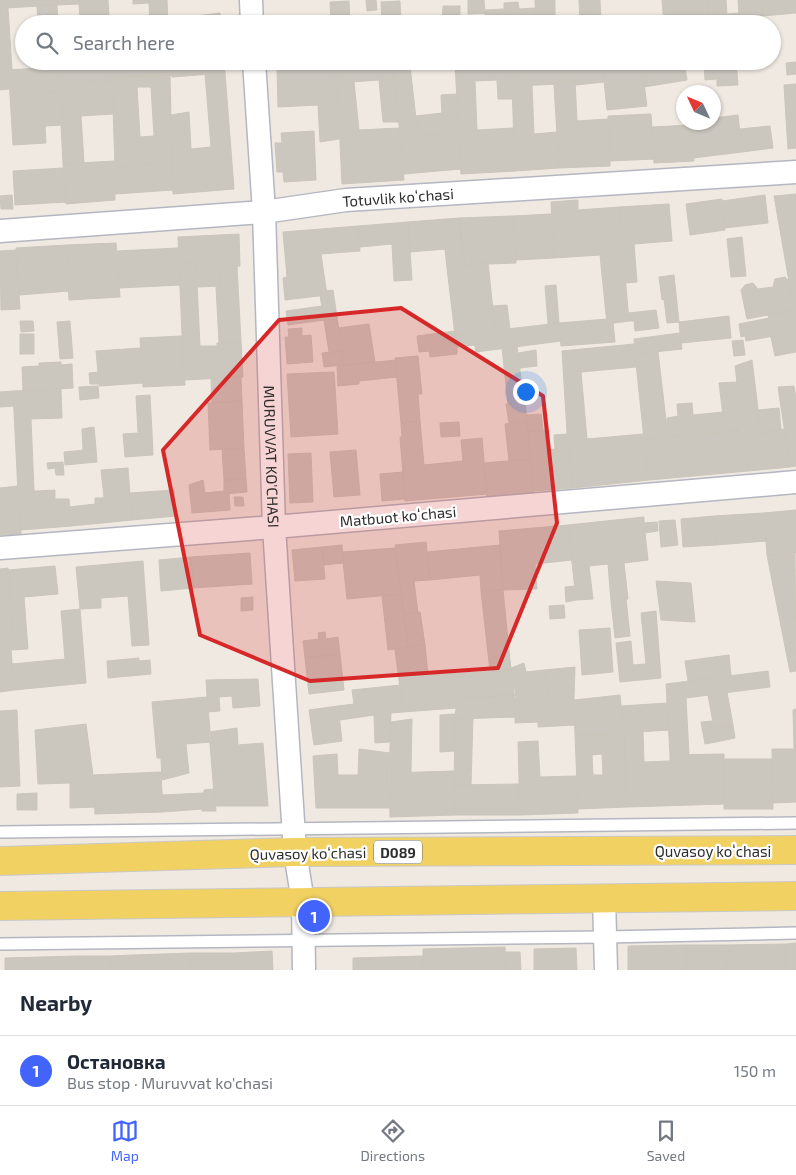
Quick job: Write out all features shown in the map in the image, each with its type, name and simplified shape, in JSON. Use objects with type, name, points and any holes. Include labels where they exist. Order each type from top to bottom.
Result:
[{"type":"main road","name":"Quvasoy koʻchasi","points":[[0,861],[295,840],[796,850]]},
{"type":"main road","points":[[0,906],[796,896]]},
{"type":"street","points":[[250,0],[251,15]]},
{"type":"street","name":"MURUVVAT KO'CHASI","points":[[255,70],[264,212],[274,527],[295,840],[303,902]]},
{"type":"street","name":"Totuvlik koʻchasi","points":[[0,231],[264,212],[346,200],[796,172]]},
{"type":"street","name":"Matbuot koʻchasi","points":[[0,548],[274,527],[796,482]]},
{"type":"street","points":[[604,898],[606,970]]},
{"type":"street","points":[[303,902],[304,970]]},
{"type":"lane","points":[[0,832],[295,840],[796,823]]},
{"type":"lane","points":[[0,944],[304,942],[796,933]]},
{"type":"highlighted area","points":[[401,308],[543,396],[557,523],[498,668],[310,681],[200,635],[163,450],[279,320]]},
{"type":"building","points":[[0,0],[6,0],[6,8],[8,8],[12,70],[8,70],[9,89],[0,90]]},
{"type":"building","points":[[6,0],[57,0],[57,5],[6,8]]},
{"type":"building","points":[[57,0],[108,0],[109,15],[80,15],[79,4],[57,5]]},
{"type":"building","points":[[133,0],[167,0],[168,15],[150,15],[149,3],[133,4]]},
{"type":"building","points":[[366,0],[376,0],[377,10],[367,11]]},
{"type":"building","points":[[468,0],[484,0],[485,13],[468,14]]},
{"type":"building","points":[[535,0],[555,0],[555,15],[536,15]]},
{"type":"building","points":[[579,0],[600,0],[601,15],[580,15]]},
{"type":"building","points":[[662,0],[707,0],[708,15],[663,15]]},
{"type":"building","points":[[707,0],[726,0],[727,14],[739,13],[739,15],[708,15]]},
{"type":"building","points":[[738,0],[762,0],[763,15],[739,15]]},
{"type":"building","points":[[762,0],[796,0],[796,13],[763,15]]},
{"type":"building","points":[[349,1],[350,15],[331,15],[330,2]]},
{"type":"building","points":[[400,1],[401,15],[382,15],[381,2]]},
{"type":"building","points":[[518,2],[519,9],[535,8],[535,15],[485,15],[485,10],[504,9],[504,3]]},
{"type":"building","points":[[57,5],[58,15],[38,15],[37,6]]},
{"type":"building","points":[[443,6],[460,6],[460,15],[442,15]]},
{"type":"building","points":[[220,13],[220,15],[204,15]]},
{"type":"building","points":[[796,62],[796,74],[787,75],[786,63]]},
{"type":"building","points":[[8,70],[61,70],[62,91],[10,95]]},
{"type":"building","points":[[60,70],[111,70],[112,81],[61,84]]},
{"type":"building","points":[[112,70],[172,70],[172,75],[112,78]]},
{"type":"building","points":[[172,70],[225,70],[225,73],[172,77]]},
{"type":"building","points":[[277,70],[336,70],[339,139],[320,142],[318,105],[278,107]]},
{"type":"building","points":[[336,70],[393,70],[399,122],[383,122],[379,80],[337,83]]},
{"type":"building","points":[[393,70],[410,70],[418,136],[443,134],[442,116],[458,115],[461,169],[404,174]]},
{"type":"building","points":[[455,70],[512,70],[512,99],[498,99],[497,80],[475,81],[477,130],[513,128],[515,171],[461,174]]},
{"type":"building","points":[[512,70],[561,70],[562,84],[512,86]]},
{"type":"building","points":[[560,70],[603,70],[604,82],[576,85],[575,81],[561,82]]},
{"type":"building","points":[[603,70],[642,70],[647,106],[607,110]]},
{"type":"building","points":[[642,70],[685,70],[687,80],[644,87]]},
{"type":"building","points":[[704,70],[737,70],[738,85],[717,85],[717,79],[705,80]]},
{"type":"building","points":[[225,73],[234,189],[173,194],[171,115],[189,112],[191,149],[211,147],[205,74]]},
{"type":"building","points":[[170,75],[172,162],[115,167],[112,78]],"holes":[[[137,87],[151,87],[154,136],[140,137]]]},
{"type":"building","points":[[112,81],[113,114],[81,116],[84,163],[63,164],[61,125],[64,125],[61,84]]},
{"type":"building","points":[[575,81],[577,121],[608,119],[610,166],[559,168],[554,85],[562,84],[561,82]]},
{"type":"building","points":[[354,82],[359,130],[399,128],[404,180],[342,184],[337,83]]},
{"type":"building","points":[[796,84],[796,117],[786,118],[784,85]]},
{"type":"building","points":[[532,85],[534,134],[557,132],[559,168],[515,171],[512,86]]},
{"type":"building","points":[[62,91],[64,125],[45,126],[46,143],[13,145],[10,95]]},
{"type":"building","points":[[457,94],[458,115],[442,116],[441,95]]},
{"type":"building","points":[[442,113],[443,134],[418,136],[416,116]]},
{"type":"building","points":[[651,114],[654,159],[610,161],[608,116]]},
{"type":"building","points":[[738,115],[742,152],[693,158],[690,130],[721,130],[721,117]]},
{"type":"building","points":[[796,117],[796,148],[788,149],[786,118]]},
{"type":"building","points":[[676,126],[676,130],[691,130],[694,161],[654,163],[652,127]]},
{"type":"building","points":[[770,126],[773,148],[742,152],[740,129]]},
{"type":"building","points":[[314,131],[316,180],[284,182],[283,172],[277,172],[275,143],[282,143],[281,133]]},
{"type":"building","points":[[114,161],[115,200],[66,204],[63,164]]},
{"type":"building","points":[[172,162],[173,190],[115,194],[115,167]]},
{"type":"building","points":[[63,168],[66,202],[15,205],[13,171]]},
{"type":"building","points":[[796,194],[796,310],[794,310],[774,196]]},
{"type":"building","points":[[12,195],[13,209],[1,209],[0,196]]},
{"type":"building","points":[[765,195],[768,223],[725,228],[722,201]]},
{"type":"building","points":[[722,199],[725,230],[690,235],[686,204]]},
{"type":"building","points":[[578,200],[578,210],[619,207],[629,321],[607,324],[600,255],[554,258],[551,202]]},
{"type":"building","points":[[669,204],[672,241],[634,244],[637,282],[625,283],[619,207]]},
{"type":"building","points":[[551,214],[554,258],[516,260],[513,216]]},
{"type":"building","points":[[513,216],[516,263],[488,264],[488,262],[465,265],[459,218]]},
{"type":"building","points":[[459,218],[465,265],[447,268],[445,249],[410,252],[408,222]]},
{"type":"building","points":[[408,222],[412,280],[394,281],[392,244],[360,247],[358,226]]},
{"type":"building","points":[[358,226],[360,251],[321,254],[327,295],[285,300],[283,278],[287,277],[283,232]]},
{"type":"building","points":[[239,234],[240,266],[219,267],[220,286],[198,287],[196,263],[179,264],[178,237]]},
{"type":"building","points":[[742,237],[746,276],[731,277],[727,239]]},
{"type":"building","points":[[116,243],[120,297],[69,300],[66,245]]},
{"type":"building","points":[[66,245],[69,291],[19,295],[16,248]]},
{"type":"building","points":[[178,248],[180,285],[119,288],[117,251]]},
{"type":"building","points":[[16,250],[20,309],[1,310],[0,251]]},
{"type":"building","points":[[488,262],[495,330],[455,335],[447,268]]},
{"type":"building","points":[[196,263],[200,346],[217,346],[217,343],[241,342],[243,377],[184,380],[179,264]]},
{"type":"building","points":[[237,266],[241,342],[219,343],[216,287],[220,286],[219,267]]},
{"type":"building","points":[[674,275],[679,322],[667,323],[659,277]]},
{"type":"building","points":[[785,277],[789,281],[794,310],[747,319],[741,290],[745,285],[753,283],[758,289],[773,287],[775,279]]},
{"type":"building","points":[[556,285],[559,323],[548,324],[545,286]]},
{"type":"building","points":[[333,290],[342,351],[329,352],[320,295],[327,295],[326,291]]},
{"type":"building","points":[[507,305],[510,329],[495,330],[493,306]]},
{"type":"building","points":[[322,306],[324,320],[288,325],[286,311]]},
{"type":"building","points":[[656,310],[659,328],[635,331],[634,321],[629,321],[628,313]]},
{"type":"building","points":[[796,310],[796,332],[746,341],[745,336],[741,337],[739,324],[769,318],[768,315]]},
{"type":"building","points":[[729,316],[731,338],[681,343],[679,322]]},
{"type":"building","points":[[607,319],[607,324],[613,323],[615,342],[561,346],[559,323]]},
{"type":"building","points":[[20,321],[33,321],[34,331],[21,332]]},
{"type":"building","points":[[70,321],[73,358],[60,359],[57,322]]},
{"type":"building","points":[[559,323],[561,341],[476,352],[473,333]]},
{"type":"building","points":[[369,324],[375,362],[343,365],[338,328]]},
{"type":"building","points":[[302,328],[302,336],[311,335],[313,362],[287,364],[285,337],[289,337],[288,329]]},
{"type":"building","points":[[455,331],[455,335],[473,333],[475,345],[457,347],[457,354],[430,357],[429,351],[419,352],[417,336]]},
{"type":"building","points":[[796,332],[796,352],[775,356],[771,337]]},
{"type":"building","points":[[680,333],[682,349],[635,354],[634,339]]},
{"type":"building","points":[[20,334],[34,334],[34,354],[20,354]]},
{"type":"building","points":[[182,336],[185,385],[143,387],[140,338]]},
{"type":"building","points":[[743,340],[745,355],[734,356],[732,341]]},
{"type":"building","points":[[634,344],[636,367],[581,372],[562,351]]},
{"type":"building","points":[[517,347],[524,402],[508,404],[502,348]]},
{"type":"building","points":[[141,348],[143,383],[99,386],[99,384],[90,384],[89,373],[98,372],[96,351]]},
{"type":"building","points":[[536,350],[537,366],[520,368],[518,353]]},
{"type":"building","points":[[342,351],[343,365],[324,367],[322,353]]},
{"type":"building","points":[[562,351],[581,372],[587,439],[643,434],[649,480],[573,488],[568,448]]},
{"type":"building","points":[[658,352],[668,437],[644,439],[635,354]]},
{"type":"building","points":[[418,356],[422,394],[418,394],[420,421],[401,423],[395,358]]},
{"type":"building","points":[[396,360],[397,377],[359,381],[359,384],[338,386],[337,366]]},
{"type":"building","points":[[752,360],[761,433],[784,429],[790,467],[748,471],[735,366]]},
{"type":"building","points":[[61,362],[61,365],[72,364],[73,388],[23,391],[22,367],[39,366],[39,363]]},
{"type":"building","points":[[334,372],[338,434],[291,437],[287,374]]},
{"type":"building","points":[[241,377],[242,401],[212,403],[211,379]]},
{"type":"building","points":[[737,382],[742,430],[725,432],[719,383]]},
{"type":"building","points":[[98,386],[99,398],[80,400],[79,387]]},
{"type":"building","points":[[794,386],[796,398],[796,446],[787,447],[778,387]]},
{"type":"building","points":[[61,389],[62,418],[31,419],[34,491],[18,492],[13,391]]},
{"type":"building","points":[[13,391],[14,406],[0,407],[0,392]]},
{"type":"building","points":[[150,395],[152,432],[138,432],[136,396]]},
{"type":"building","points":[[242,401],[244,448],[210,450],[208,403]]},
{"type":"building","points":[[525,402],[527,422],[509,423],[506,404]]},
{"type":"building","points":[[692,403],[693,415],[723,412],[725,432],[668,437],[667,418],[678,416],[677,404]]},
{"type":"building","points":[[779,408],[781,430],[761,433],[758,410]]},
{"type":"building","points":[[541,414],[543,430],[528,432],[527,415]]},
{"type":"building","points":[[420,421],[424,465],[463,461],[461,440],[482,438],[487,494],[405,501],[400,437],[402,437],[401,423]]},
{"type":"building","points":[[459,422],[460,436],[441,437],[440,423]]},
{"type":"building","points":[[527,422],[531,459],[509,461],[505,424]]},
{"type":"building","points":[[94,427],[96,449],[83,450],[82,429]]},
{"type":"building","points":[[547,430],[548,450],[568,448],[573,488],[533,491],[528,432]]},
{"type":"building","points":[[742,430],[748,471],[649,480],[644,439]]},
{"type":"building","points":[[152,432],[153,455],[125,457],[123,434]]},
{"type":"building","points":[[567,434],[568,448],[555,449],[554,435]]},
{"type":"building","points":[[796,446],[796,466],[790,467],[787,447]]},
{"type":"building","points":[[244,448],[246,479],[224,480],[222,449]]},
{"type":"building","points":[[96,449],[97,462],[65,465],[64,452]]},
{"type":"building","points":[[356,450],[360,495],[334,497],[330,452]]},
{"type":"building","points":[[311,453],[313,502],[290,503],[288,454]]},
{"type":"building","points":[[531,459],[534,495],[487,499],[484,463]]},
{"type":"building","points":[[63,462],[64,475],[56,475],[55,468],[48,469],[47,463]]},
{"type":"building","points":[[128,468],[130,495],[104,497],[101,470]]},
{"type":"building","points":[[403,472],[405,499],[382,501],[380,474]]},
{"type":"building","points":[[246,479],[247,492],[224,494],[224,480]]},
{"type":"building","points":[[203,480],[205,493],[224,491],[224,494],[229,493],[230,510],[192,513],[189,485]]},
{"type":"building","points":[[18,486],[21,534],[0,535],[0,488]]},
{"type":"building","points":[[55,490],[55,499],[69,499],[71,526],[21,530],[18,492]]},
{"type":"building","points":[[174,490],[176,516],[132,520],[130,493]]},
{"type":"building","points":[[130,495],[132,520],[102,523],[101,498]]},
{"type":"building","points":[[234,497],[243,497],[244,506],[235,506]]},
{"type":"building","points":[[95,498],[101,498],[102,523],[71,526],[69,507],[95,504]]},
{"type":"building","points":[[796,510],[796,553],[767,555],[764,513]]},
{"type":"building","points":[[764,513],[766,541],[716,545],[714,516]]},
{"type":"building","points":[[714,516],[716,545],[683,547],[681,519]]},
{"type":"building","points":[[644,517],[644,523],[657,522],[658,531],[645,533],[648,560],[624,563],[628,599],[611,601],[608,564],[589,566],[593,599],[576,600],[568,525]]},
{"type":"building","points":[[675,520],[678,545],[661,547],[659,521]]},
{"type":"building","points":[[568,525],[572,560],[535,564],[537,589],[503,590],[499,531]]},
{"type":"building","points":[[426,542],[430,580],[414,581],[418,613],[404,615],[395,545]]},
{"type":"building","points":[[342,545],[343,563],[324,565],[322,547]]},
{"type":"building","points":[[500,545],[503,590],[481,591],[480,575],[430,580],[427,552]]},
{"type":"building","points":[[322,547],[325,579],[295,581],[292,550]]},
{"type":"building","points":[[395,548],[401,594],[347,599],[342,552]]},
{"type":"building","points":[[250,553],[252,584],[193,588],[191,557]]},
{"type":"building","points":[[795,554],[796,671],[790,672],[767,555]]},
{"type":"building","points":[[191,557],[193,588],[161,591],[159,560]]},
{"type":"building","points":[[143,561],[149,645],[132,646],[128,596],[101,598],[101,608],[80,609],[76,567]]},
{"type":"building","points":[[55,566],[58,594],[24,597],[28,649],[11,650],[10,636],[13,636],[8,570]]},
{"type":"building","points":[[8,568],[13,636],[0,637],[0,569]]},
{"type":"building","points":[[656,581],[691,583],[695,622],[661,620]]},
{"type":"building","points":[[575,586],[576,600],[566,602],[565,587]]},
{"type":"building","points":[[503,590],[511,670],[490,671],[481,591]]},
{"type":"building","points":[[401,594],[408,647],[388,650],[382,596]]},
{"type":"building","points":[[253,597],[253,610],[241,611],[241,598]]},
{"type":"building","points":[[626,599],[630,636],[615,638],[611,601]]},
{"type":"building","points":[[564,605],[565,618],[550,619],[549,606]]},
{"type":"building","points":[[80,609],[86,683],[14,690],[12,664],[65,659],[61,611]]},
{"type":"building","points":[[656,611],[661,678],[620,682],[616,643],[631,641],[633,665],[646,664],[641,613]]},
{"type":"building","points":[[420,612],[425,645],[408,647],[404,615]]},
{"type":"building","points":[[610,628],[613,672],[582,675],[579,630]]},
{"type":"building","points":[[325,632],[326,639],[338,637],[340,654],[305,658],[303,641],[319,639],[318,633]]},
{"type":"building","points":[[10,636],[14,690],[0,692],[0,637]]},
{"type":"building","points":[[425,645],[428,675],[511,670],[516,695],[457,698],[456,708],[403,712],[395,649]]},
{"type":"building","points":[[340,654],[344,690],[309,694],[305,658]]},
{"type":"building","points":[[729,655],[731,676],[688,681],[685,661]]},
{"type":"building","points":[[139,658],[139,661],[150,660],[151,674],[108,678],[107,661]]},
{"type":"building","points":[[524,663],[526,672],[544,670],[549,699],[515,700],[511,668]]},
{"type":"building","points":[[575,667],[574,697],[549,699],[544,670]]},
{"type":"building","points":[[768,671],[770,687],[686,698],[689,755],[670,755],[666,684]]},
{"type":"building","points":[[258,679],[260,706],[233,708],[232,696],[219,697],[220,711],[208,712],[206,680]]},
{"type":"building","points":[[400,685],[403,712],[391,713],[390,742],[375,743],[374,715],[340,720],[338,706],[354,704],[352,690]]},
{"type":"building","points":[[727,692],[733,725],[714,728],[708,695]]},
{"type":"building","points":[[516,695],[515,717],[455,719],[457,698]]},
{"type":"building","points":[[620,695],[624,733],[575,735],[574,700]]},
{"type":"building","points":[[207,697],[211,742],[186,744],[189,773],[162,780],[161,758],[157,758],[152,702]]},
{"type":"building","points":[[574,697],[575,725],[538,727],[538,722],[515,723],[515,700]]},
{"type":"building","points":[[667,703],[669,730],[624,733],[622,706]]},
{"type":"building","points":[[338,706],[342,741],[314,745],[309,710]]},
{"type":"building","points":[[796,709],[796,749],[794,749],[793,710]]},
{"type":"building","points":[[17,710],[20,786],[0,787],[0,711]]},
{"type":"building","points":[[455,714],[454,751],[440,752],[440,715]]},
{"type":"building","points":[[473,718],[471,785],[454,785],[455,719]]},
{"type":"building","points":[[412,719],[411,772],[389,773],[391,722]]},
{"type":"building","points":[[712,721],[716,742],[705,744],[701,722]]},
{"type":"building","points":[[86,724],[95,807],[70,808],[70,783],[38,784],[35,730]]},
{"type":"building","points":[[733,725],[735,738],[716,742],[714,728]]},
{"type":"building","points":[[237,728],[238,745],[263,743],[268,806],[215,806],[209,732]]},
{"type":"building","points":[[643,732],[644,762],[670,761],[670,755],[724,754],[724,804],[627,807],[624,733]]},
{"type":"building","points":[[624,733],[627,807],[578,809],[575,735]],"holes":[[[602,754],[603,775],[593,775],[592,755]]]},
{"type":"building","points":[[538,741],[540,777],[576,776],[578,813],[520,815],[518,742]]},
{"type":"building","points":[[359,749],[390,753],[390,808],[316,808],[313,756],[337,754],[338,775],[358,775]]},
{"type":"building","points":[[772,749],[796,749],[796,802],[773,803]]},
{"type":"building","points":[[724,759],[772,759],[773,809],[724,809]]},
{"type":"building","points":[[454,771],[455,815],[390,817],[389,773]]},
{"type":"building","points":[[161,772],[163,812],[95,814],[93,775]]},
{"type":"building","points":[[519,784],[520,815],[455,815],[454,785]]},
{"type":"building","points":[[214,789],[216,811],[202,811],[202,809],[163,812],[162,795],[204,793],[204,790]]},
{"type":"building","points":[[37,793],[37,810],[17,810],[17,794]]},
{"type":"building","points":[[796,943],[796,970],[786,970],[786,944]]},
{"type":"building","points":[[786,944],[786,970],[726,970],[725,945]]},
{"type":"building","points":[[686,945],[725,945],[726,970],[687,970]]},
{"type":"building","points":[[686,945],[687,970],[628,970],[628,946]]},
{"type":"building","points":[[505,947],[506,970],[423,970],[423,949]]},
{"type":"building","points":[[576,948],[577,970],[534,970],[534,949]]},
{"type":"building","points":[[272,951],[273,970],[235,970],[235,953]]},
{"type":"building","points":[[505,952],[520,952],[521,970],[506,970]]},
{"type":"building","points":[[191,953],[235,953],[235,970],[191,970]]},
{"type":"building","points":[[191,953],[191,970],[133,970],[133,955]]},
{"type":"building","points":[[133,955],[133,970],[111,970],[111,956]]},
{"type":"building","points":[[77,956],[111,956],[111,970],[78,970]]},
{"type":"building","points":[[77,956],[78,970],[5,970],[5,958]]},
{"type":"building","points":[[423,956],[423,970],[353,970],[353,958]]},
{"type":"place","name":"Остановка","points":[[314,916]]}]
